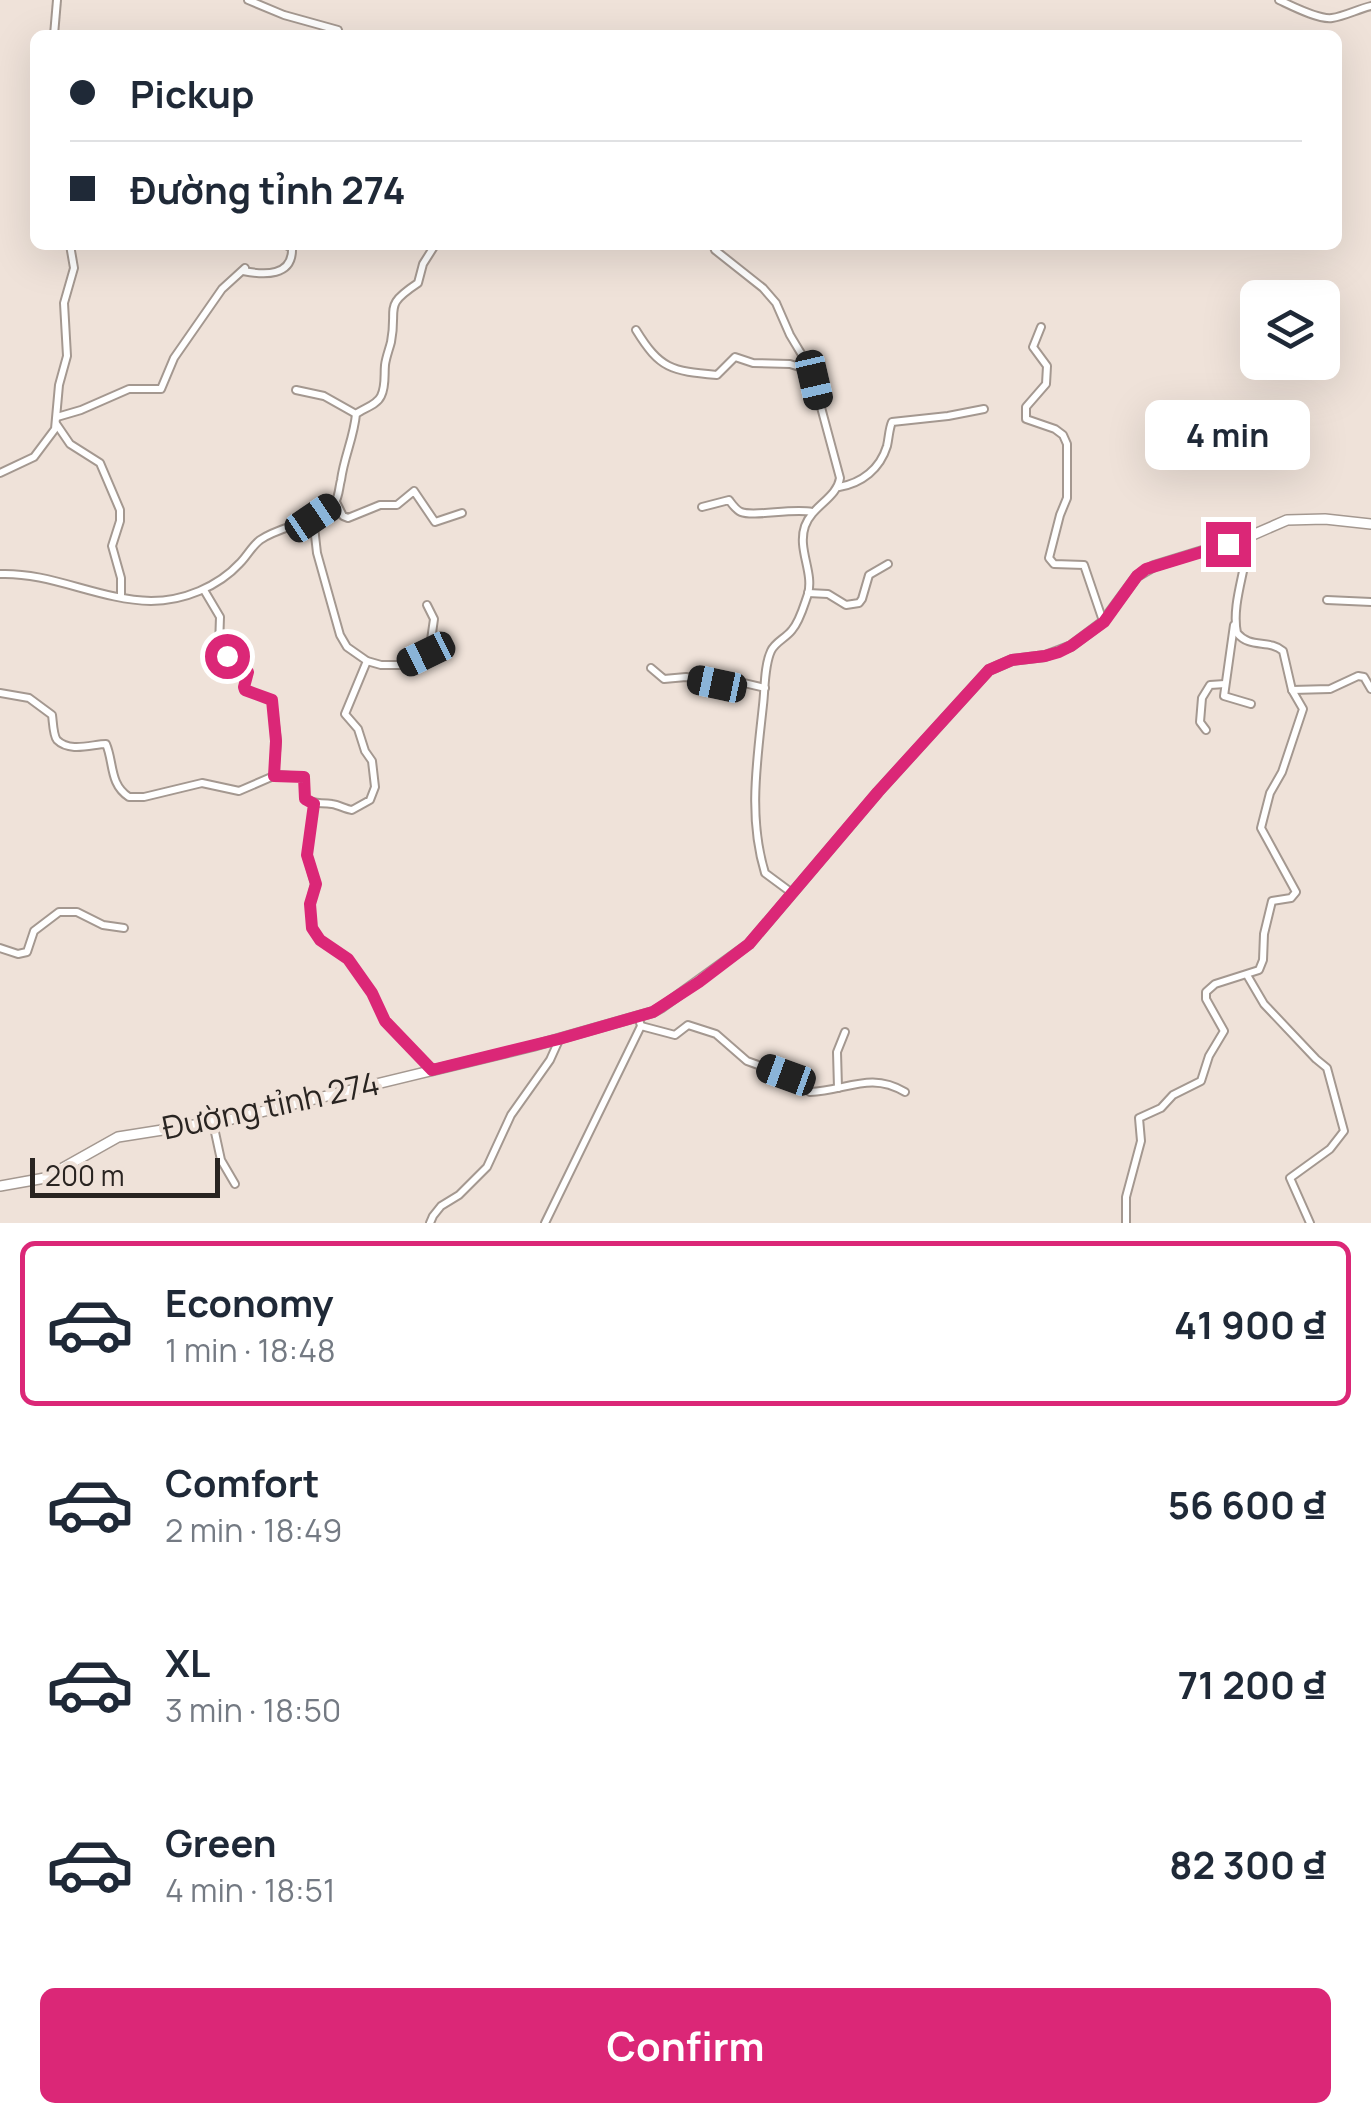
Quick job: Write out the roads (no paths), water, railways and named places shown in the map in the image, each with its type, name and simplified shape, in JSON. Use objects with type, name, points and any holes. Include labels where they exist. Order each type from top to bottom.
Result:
[{"type":"main road","name":"Đường tỉnh 274","points":[[0,1186],[44,1178],[118,1138],[212,1122],[640,1021],[743,950],[989,670],[1012,660],[1059,652],[1104,622],[1146,569],[1248,538],[1287,520],[1371,524]]},
{"type":"street","points":[[54,30],[57,0]]},
{"type":"street","points":[[248,0],[338,30]]},
{"type":"street","points":[[1279,0],[1330,19],[1371,6]]},
{"type":"street","points":[[0,473],[34,457],[53,435],[67,350],[64,303],[74,268],[71,250]]},
{"type":"street","points":[[56,420],[129,389],[160,389],[174,358],[222,289],[244,270],[271,274],[289,263],[294,250]]},
{"type":"street","points":[[356,414],[381,397],[395,301],[418,283],[423,264],[433,250]]},
{"type":"street","points":[[715,250],[771,296],[811,370],[840,478],[838,487]]},
{"type":"street","points":[[1042,327],[1033,347],[1048,366],[1046,384],[1026,407],[1026,418],[1055,429],[1067,444],[1067,498],[1049,558],[1054,564],[1084,565],[1104,622]]},
{"type":"street","points":[[636,330],[651,355],[664,366],[676,369],[717,376],[734,356],[753,363],[790,364],[811,370]]},
{"type":"street","points":[[296,390],[324,396],[356,414]]},
{"type":"street","points":[[793,893],[765,873],[754,818],[754,784],[771,651],[794,628],[808,593],[803,533],[812,512],[838,487],[862,482],[872,472],[886,449],[892,422],[984,409]]},
{"type":"street","points":[[356,414],[356,430],[344,457],[336,502],[342,516],[348,518],[380,505],[397,505],[414,491],[435,522],[462,513]]},
{"type":"street","points":[[56,420],[70,444],[100,463],[120,510],[112,546],[121,578],[121,596]]},
{"type":"street","points":[[702,506],[729,500],[744,513],[812,512]]},
{"type":"street","points":[[0,574],[28,575],[138,600],[162,600],[204,590],[237,566],[259,540],[313,518],[336,502]]},
{"type":"street","points":[[313,518],[318,553],[340,635],[347,647],[368,662],[400,666],[426,654],[434,619],[427,604]]},
{"type":"street","points":[[1248,538],[1223,693],[1226,699],[1252,704]]},
{"type":"street","points":[[808,593],[828,594],[846,605],[858,604],[869,575],[888,564]]},
{"type":"street","points":[[204,590],[220,617],[220,646],[248,672],[245,690],[272,700],[274,776]]},
{"type":"street","points":[[1327,600],[1371,602]]},
{"type":"street","points":[[1126,1223],[1126,1197],[1140,1140],[1139,1118],[1201,1081],[1209,1056],[1224,1031],[1206,1000],[1206,992],[1215,984],[1259,970],[1272,901],[1291,898],[1296,892],[1261,828],[1270,793],[1303,715],[1302,705],[1292,690],[1283,651],[1273,645],[1243,640],[1238,634],[1236,614]]},
{"type":"street","points":[[0,693],[29,698],[52,715],[55,736],[60,741],[84,748],[106,744],[112,773],[119,789],[129,797],[202,784],[239,792],[274,776],[304,777],[305,799],[352,810],[374,797],[372,761],[358,730],[345,714],[368,662]]},
{"type":"street","points":[[651,668],[664,679],[686,677],[765,688]]},
{"type":"street","points":[[1292,690],[1330,689],[1358,676],[1364,677],[1371,689]]},
{"type":"street","points":[[1206,730],[1200,722],[1203,694],[1210,685],[1225,684]]},
{"type":"street","points":[[314,804],[307,855],[316,884],[310,904],[312,928],[320,940],[348,959],[372,993],[385,1021],[432,1070]]},
{"type":"street","points":[[0,948],[18,954],[28,952],[34,931],[59,912],[77,912],[102,925],[124,928]]},
{"type":"street","points":[[1247,975],[1264,1004],[1327,1068],[1342,1118],[1344,1131],[1330,1149],[1290,1178],[1310,1223]]},
{"type":"street","points":[[544,1223],[640,1021],[675,1034],[692,1025],[716,1034],[747,1061],[786,1075],[805,1090],[815,1092],[873,1082],[891,1084],[905,1092]]},
{"type":"street","points":[[838,1088],[837,1052],[845,1032]]},
{"type":"street","points":[[430,1223],[442,1206],[488,1167],[511,1115],[542,1072],[559,1039]]},
{"type":"street","points":[[212,1122],[221,1160],[234,1184]]}]
